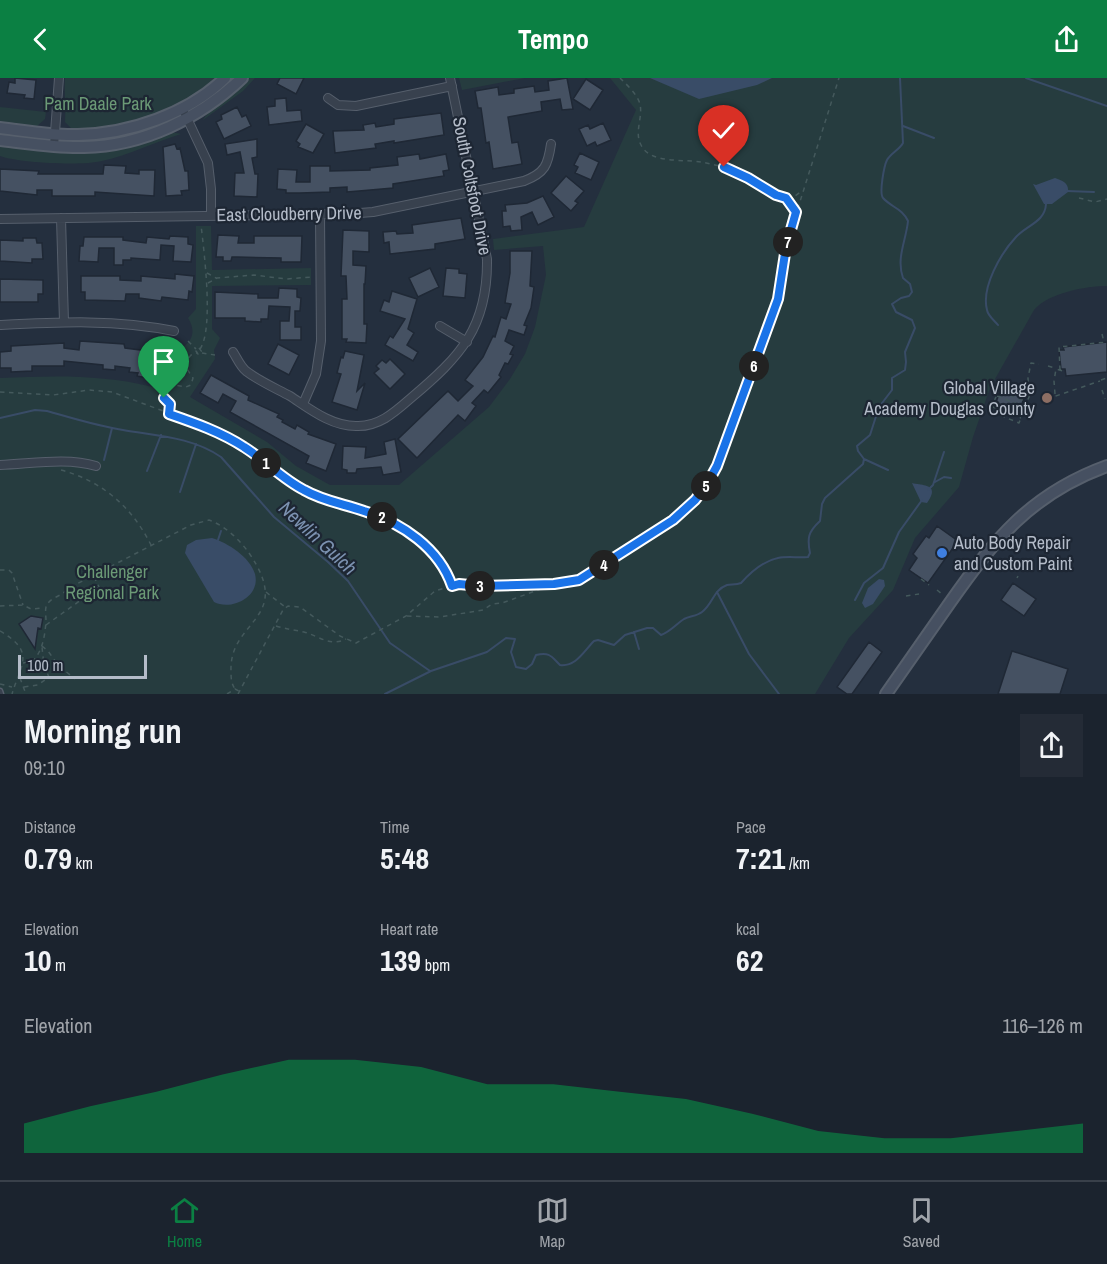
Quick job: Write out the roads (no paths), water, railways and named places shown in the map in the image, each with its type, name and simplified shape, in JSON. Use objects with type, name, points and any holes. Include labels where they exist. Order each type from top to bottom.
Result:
[{"type":"street","points":[[54,146],[59,78]]},
{"type":"street","points":[[0,128],[79,135],[119,130],[181,108],[204,95],[225,78]]},
{"type":"street","points":[[0,140],[54,146],[96,147],[127,141],[154,133],[187,118],[218,99],[242,78]]},
{"type":"street","points":[[328,98],[338,105],[356,106],[451,82]]},
{"type":"street","name":"South Coltsfoot Drive","points":[[233,352],[244,370],[326,418],[342,425],[363,426],[376,423],[392,414],[439,375],[454,359],[467,342],[482,308],[487,259],[451,82]]},
{"type":"street","points":[[181,108],[208,163],[211,216]]},
{"type":"street","name":"East Cloudberry Drive","points":[[0,219],[320,215],[373,212],[517,183],[537,175],[549,161],[551,144]]},
{"type":"street","points":[[303,404],[316,374],[321,341],[320,215]]},
{"type":"street","points":[[62,218],[64,322]]},
{"type":"street","points":[[0,325],[64,322],[121,323],[174,331]]},
{"type":"street","points":[[440,326],[467,342]]},
{"type":"street","points":[[0,465],[81,462],[96,466]]},
{"type":"street","points":[[886,694],[967,578],[1007,529],[1053,492],[1075,479],[1107,466]]},
{"type":"water","points":[[650,78],[772,78],[757,85],[699,99]]},
{"type":"water","points":[[1055,178],[1066,184],[1068,192],[1052,204],[1044,204],[1033,184]]},
{"type":"water","points":[[912,483],[931,489],[931,497],[927,503],[921,502]]},
{"type":"water","points":[[212,538],[238,552],[255,574],[254,589],[243,600],[228,605],[214,602],[185,553],[187,545],[196,540]]},
{"type":"water","points":[[879,579],[884,580],[885,586],[873,604],[865,608],[862,603],[868,588]]},
{"type":"waterway","points":[[385,694],[431,671],[487,652],[506,638],[515,639],[511,652],[516,667],[526,669],[532,664],[536,655],[547,654],[560,665],[566,665],[579,658],[594,641],[614,645],[625,635],[647,628],[653,628],[661,635],[684,619],[702,612],[722,587],[741,583],[767,562],[781,557],[808,557],[810,553],[809,536],[820,521],[825,498],[863,464],[864,459],[857,446],[870,435],[879,407],[892,390],[892,378],[905,370],[905,352],[915,328],[912,320],[896,312],[892,304],[909,296],[912,292],[910,284],[903,278],[901,271],[902,250],[908,221],[882,195],[883,173],[887,160],[903,143],[900,78]]},
{"type":"waterway","points":[[1026,78],[1107,106]]},
{"type":"waterway","points":[[903,126],[934,138]]},
{"type":"waterway","points":[[1067,191],[1094,192]]},
{"type":"waterway","points":[[998,325],[987,310],[987,291],[990,281],[1010,244],[1020,233],[1039,219],[1046,204]]},
{"type":"waterway","name":"Newlin Gulch","points":[[0,418],[35,410],[47,411],[104,426],[174,438],[210,450],[221,457],[274,517],[348,581],[390,643],[430,671]]},
{"type":"waterway","points":[[104,460],[112,428]]},
{"type":"waterway","points":[[147,471],[161,435]]},
{"type":"waterway","points":[[180,492],[196,444]]},
{"type":"waterway","points":[[928,490],[933,485],[944,452]]},
{"type":"waterway","points":[[864,459],[888,470]]},
{"type":"waterway","points":[[935,482],[944,477],[951,478]]},
{"type":"waterway","points":[[855,600],[864,583],[883,568],[899,532],[922,500]]},
{"type":"waterway","points":[[218,540],[221,531]]},
{"type":"waterway","points":[[717,592],[749,654],[779,694]]},
{"type":"waterway","points":[[634,632],[639,649]]},
{"type":"place","name":"Global Village Academy Douglas County","points":[[1047,398]]},
{"type":"place","name":"Auto Body Repair and Custom Paint","points":[[942,553]]},
{"type":"park label","name":"Pam Daale Park","points":[[98,104]]},
{"type":"park label","name":"Challenger Regional Park","points":[[112,582]]}]
